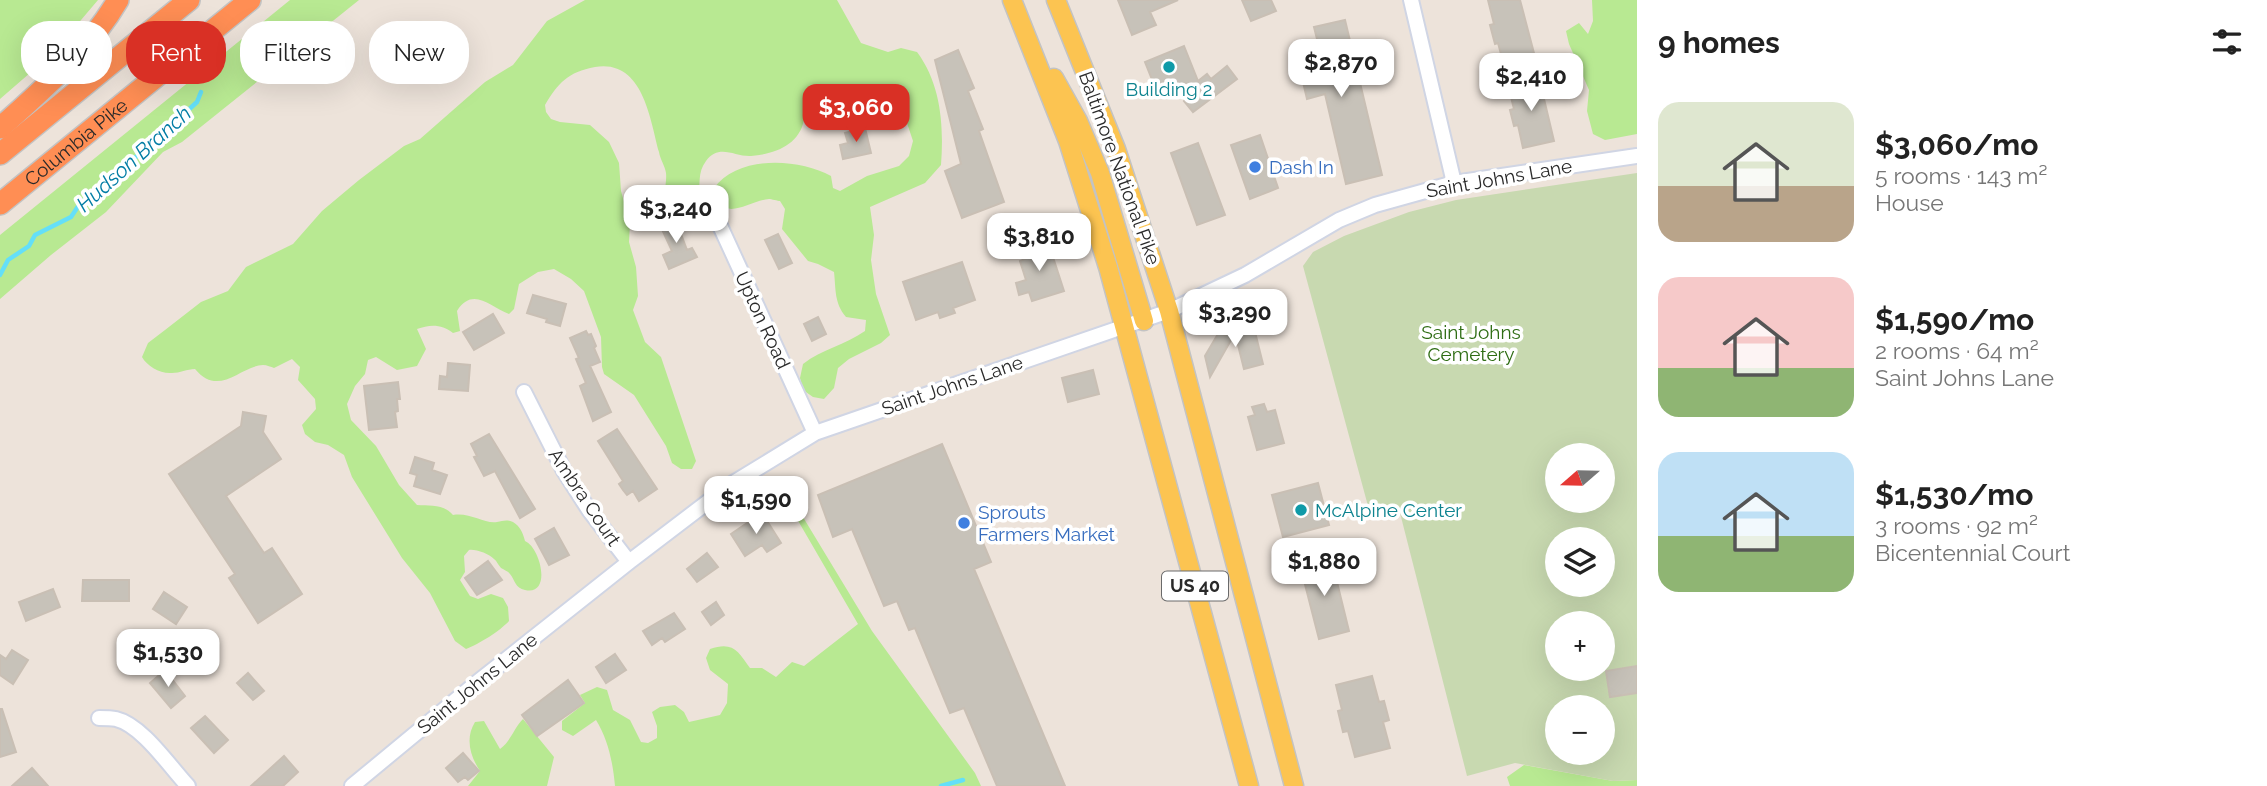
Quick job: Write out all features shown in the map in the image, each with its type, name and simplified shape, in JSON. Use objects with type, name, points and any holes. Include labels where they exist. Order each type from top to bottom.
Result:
[{"type":"highway","points":[[0,128],[93,36],[118,0]]},
{"type":"highway","name":"Columbia Pike","points":[[0,154],[189,0]]},
{"type":"highway","name":"Columbia Pike","points":[[0,204],[250,0]]},
{"type":"main road","name":"Baltimore National Pike","points":[[1012,0],[1068,141],[1126,327],[1249,786]]},
{"type":"main road","name":"Baltimore National Pike","points":[[1056,0],[1116,149],[1169,311],[1294,786]]},
{"type":"main road","points":[[1023,23],[1078,121],[1100,173],[1143,321]]},
{"type":"street","points":[[1412,0],[1454,183]]},
{"type":"street","name":"Saint Johns Lane","points":[[352,786],[629,562],[730,485],[815,433],[1169,311],[1245,275],[1339,220],[1413,193],[1454,183],[1637,156]]},
{"type":"street","name":"Upton Road","points":[[711,206],[815,433]]},
{"type":"street","name":"Ambra Court","points":[[524,392],[564,471],[589,510],[629,562]]},
{"type":"street","points":[[99,718],[118,719],[131,726],[188,786]]},
{"type":"green space","points":[[0,0],[98,0],[80,21],[21,21],[21,81],[0,99]]},
{"type":"green space","points":[[290,0],[359,0],[333,21],[264,21]]},
{"type":"green space","points":[[585,0],[837,0],[861,43],[888,52],[901,48],[917,52],[925,64],[939,106],[941,165],[925,183],[870,207],[874,235],[871,260],[876,294],[890,335],[838,368],[834,388],[824,399],[813,397],[803,390],[800,378],[803,364],[865,331],[866,320],[846,317],[837,301],[834,272],[808,261],[782,229],[785,209],[780,201],[769,199],[729,209],[722,206],[717,199],[714,188],[725,177],[738,170],[769,163],[786,163],[817,170],[831,176],[833,188],[840,191],[867,176],[899,166],[909,156],[913,141],[900,102],[884,95],[863,96],[808,117],[797,136],[785,147],[751,156],[716,153],[703,165],[698,197],[689,204],[675,203],[668,199],[665,170],[647,108],[642,94],[624,72],[611,67],[595,67],[571,75],[554,90],[545,105],[551,119],[590,125],[609,142],[619,163],[621,191],[630,223],[629,242],[636,267],[638,296],[633,310],[645,342],[661,357],[696,461],[692,469],[681,469],[672,463],[666,446],[634,395],[604,374],[601,337],[584,291],[554,269],[538,272],[519,284],[514,309],[509,314],[475,299],[463,304],[457,311],[460,331],[453,333],[436,326],[417,329],[426,349],[417,366],[397,370],[376,357],[368,360],[365,374],[355,386],[347,404],[351,420],[376,446],[399,485],[417,505],[441,507],[453,515],[513,522],[536,552],[541,579],[539,586],[533,590],[517,586],[509,573],[489,555],[469,550],[464,556],[465,572],[460,580],[470,596],[478,599],[491,594],[503,598],[508,607],[509,621],[489,637],[466,649],[455,641],[430,593],[402,558],[352,477],[344,455],[328,445],[315,442],[305,434],[302,425],[316,409],[315,399],[298,380],[300,367],[292,359],[274,368],[264,365],[254,367],[221,381],[213,381],[195,369],[172,373],[159,371],[142,357],[148,343],[201,302],[228,291],[246,267],[293,244],[322,211],[359,180],[404,146],[420,139],[485,82],[513,65],[547,21]]},
{"type":"green space","points":[[1592,0],[1637,0],[1637,134],[1605,140],[1593,134],[1587,111],[1589,90],[1566,31],[1579,23],[1588,34],[1593,21]]},
{"type":"green space","points":[[240,41],[240,84],[254,84],[182,142],[163,152],[106,212],[0,299],[0,235],[186,84],[226,84],[226,52]]},
{"type":"green space","name":"Saint Johns Cemetery","points":[[1637,173],[1637,780],[1613,781],[1515,763],[1467,776],[1399,509],[1371,517],[1303,266],[1313,252],[1344,236],[1409,212],[1456,200]]},
{"type":"green space","points":[[786,489],[872,631],[975,773],[981,786],[615,786],[609,752],[596,720],[573,736],[562,730],[562,721],[585,703],[580,695],[597,687],[607,690],[613,710],[630,720],[641,742],[648,743],[657,738],[657,726],[652,712],[660,707],[675,705],[684,712],[689,722],[720,715],[727,703],[728,684],[710,670],[706,658],[710,649],[730,647],[738,652],[750,668],[762,668],[776,677],[792,662],[804,666],[858,624],[786,500],[783,492]]},
{"type":"green space","points":[[523,719],[554,757],[547,786],[468,786],[480,771],[470,747],[470,734],[475,722],[484,721],[500,749]]},
{"type":"green space","points":[[1524,765],[1613,781],[1637,780],[1637,786],[1510,786],[1507,777]]},
{"type":"building","points":[[1118,0],[1178,0],[1150,12],[1156,25],[1132,35]]},
{"type":"building","points":[[1242,0],[1271,0],[1276,11],[1251,21]]},
{"type":"building","points":[[1488,0],[1520,0],[1535,57],[1504,65],[1490,25],[1494,24]]},
{"type":"building","points":[[1345,20],[1382,175],[1346,184],[1325,94],[1307,99],[1296,52],[1319,47],[1314,27]]},
{"type":"building","points":[[1184,46],[1198,81],[1207,74],[1211,79],[1227,66],[1237,79],[1193,112],[1184,101],[1187,98],[1172,80],[1155,87],[1145,62]]},
{"type":"building","points":[[958,50],[974,88],[968,91],[983,129],[979,131],[1004,202],[962,218],[945,171],[961,164],[935,60]]},
{"type":"building","points":[[1539,78],[1554,141],[1523,148],[1518,125],[1514,126],[1510,110],[1514,109],[1508,85]]},
{"type":"building","points":[[865,128],[871,153],[843,159],[840,145],[848,143],[845,133]]},
{"type":"building","name":"Dash In","points":[[1260,135],[1278,188],[1250,199],[1231,145]]},
{"type":"building","points":[[1198,143],[1225,215],[1197,225],[1171,153]]},
{"type":"building","points":[[675,218],[687,250],[692,248],[697,257],[669,269],[663,255],[672,251],[660,225]]},
{"type":"building","points":[[778,234],[792,263],[779,269],[765,240]]},
{"type":"building","points":[[1043,241],[1047,252],[1051,251],[1064,291],[1032,301],[1029,292],[1019,295],[1016,283],[1026,280],[1020,261],[1025,259],[1021,248]]},
{"type":"building","points":[[962,262],[975,300],[953,308],[955,313],[940,318],[938,312],[916,320],[903,282]]},
{"type":"building","points":[[533,295],[566,304],[560,326],[527,313]]},
{"type":"building","points":[[493,314],[504,333],[474,350],[463,332]]},
{"type":"building","points":[[818,317],[826,334],[812,341],[804,324]]},
{"type":"building","points":[[1222,327],[1224,335],[1254,328],[1263,364],[1244,369],[1235,333],[1210,377],[1205,356]]},
{"type":"building","points":[[586,331],[588,335],[591,334],[600,362],[590,366],[611,412],[593,421],[580,386],[586,383],[570,338]]},
{"type":"building","points":[[448,363],[470,365],[468,391],[439,389],[440,376],[447,377]]},
{"type":"building","points":[[1093,370],[1099,394],[1068,402],[1062,378]]},
{"type":"building","points":[[398,382],[400,399],[397,399],[398,411],[395,412],[397,427],[369,430],[364,386]]},
{"type":"building","points":[[1264,404],[1267,412],[1275,410],[1284,443],[1257,450],[1248,417],[1255,415],[1252,407]]},
{"type":"building","points":[[243,412],[266,416],[263,432],[281,459],[226,496],[264,553],[272,548],[302,594],[258,623],[229,578],[235,574],[169,474],[241,426]]},
{"type":"building","points":[[617,429],[657,489],[639,501],[633,491],[627,495],[623,490],[619,484],[623,481],[598,441]]},
{"type":"building","points":[[489,434],[535,509],[520,518],[495,471],[484,476],[474,457],[477,456],[471,444]]},
{"type":"building","points":[[942,444],[991,562],[974,569],[1065,786],[997,786],[964,708],[950,713],[915,628],[909,630],[897,601],[884,606],[852,529],[833,537],[818,495]]},
{"type":"building","points":[[415,457],[434,463],[432,470],[447,475],[440,494],[414,486],[417,475],[410,473]]},
{"type":"building","name":"McAlpine Center","points":[[1318,483],[1329,525],[1283,537],[1272,495]]},
{"type":"building","points":[[762,513],[781,543],[767,552],[762,545],[745,556],[731,534]]},
{"type":"building","points":[[554,528],[569,555],[549,565],[535,539]]},
{"type":"building","points":[[707,553],[718,567],[697,582],[687,569]]},
{"type":"building","points":[[1321,555],[1326,576],[1335,574],[1349,631],[1319,639],[1299,561]]},
{"type":"building","points":[[488,561],[502,580],[477,595],[465,578]]},
{"type":"building","points":[[83,580],[129,580],[129,601],[82,601]]},
{"type":"building","points":[[53,589],[60,607],[26,621],[19,602]]},
{"type":"building","points":[[164,592],[187,607],[176,624],[153,609]]},
{"type":"building","points":[[716,602],[724,615],[711,625],[702,612]]},
{"type":"building","points":[[674,613],[685,629],[665,642],[662,638],[652,645],[643,631]]},
{"type":"building","points":[[12,650],[28,660],[13,684],[0,675],[0,655],[6,659]]},
{"type":"building","points":[[615,654],[626,670],[606,683],[596,667]]},
{"type":"building","points":[[1637,666],[1637,693],[1610,695],[1608,681],[1615,681],[1615,670]]},
{"type":"building","points":[[165,670],[185,696],[171,708],[150,683]]},
{"type":"building","points":[[248,673],[264,691],[253,700],[237,683]]},
{"type":"building","points":[[1372,676],[1379,702],[1384,701],[1389,720],[1383,722],[1390,748],[1355,757],[1348,731],[1343,732],[1338,711],[1342,710],[1336,685]]},
{"type":"building","points":[[568,680],[584,703],[537,736],[522,715]]},
{"type":"building","points":[[0,709],[16,752],[0,757]]},
{"type":"building","points":[[205,716],[228,740],[214,753],[191,728]]},
{"type":"building","points":[[463,753],[479,771],[468,780],[465,777],[458,782],[446,768]]},
{"type":"building","points":[[284,756],[298,772],[283,786],[251,786]]},
{"type":"building","points":[[32,768],[48,786],[12,786]]},
{"type":"waterway","name":"Hudson Branch","points":[[0,275],[8,260],[29,246],[35,235],[71,217],[81,202],[101,191],[116,172],[145,150],[197,102],[201,92]]},
{"type":"waterway","points":[[941,786],[963,780]]},
{"type":"place","name":"Building 2","points":[[1169,67]]},
{"type":"place","name":"Dash In","points":[[1255,167]]},
{"type":"place","name":"McAlpine Center","points":[[1301,510]]},
{"type":"place","name":"Sprouts Farmers Market","points":[[964,523]]}]
